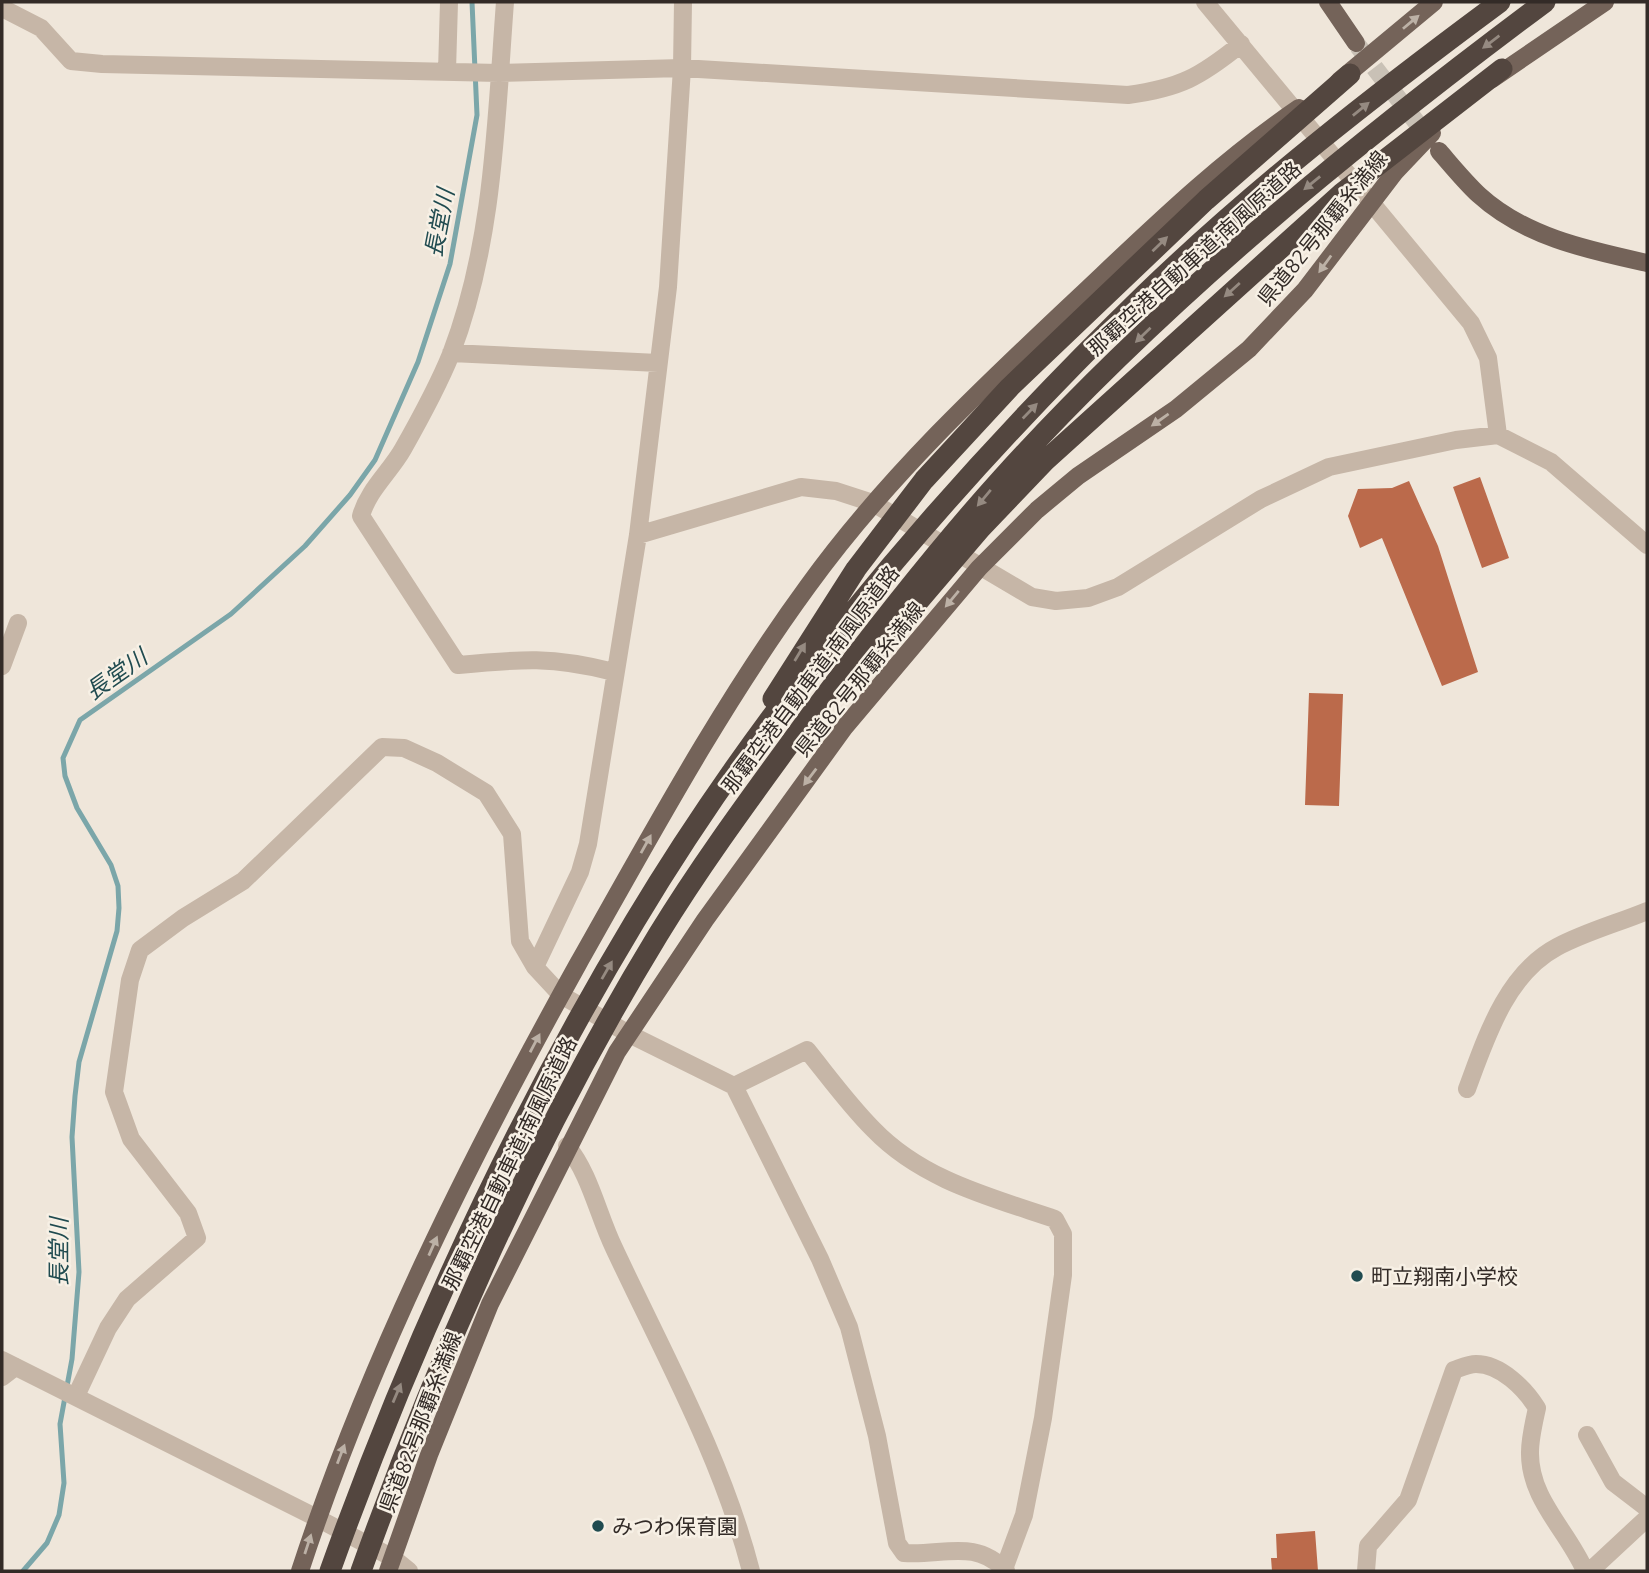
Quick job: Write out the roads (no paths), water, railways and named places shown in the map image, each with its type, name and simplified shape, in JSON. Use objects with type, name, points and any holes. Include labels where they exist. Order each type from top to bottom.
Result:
[{"type":"highway","name":"那覇空港自動車道;南風原道路","points":[[330,1571],[375,1445],[439,1293],[566,1040],[637,917],[716,796],[831,639],[980,463],[1149,291],[1267,185],[1417,63],[1500,2]]},
{"type":"highway","name":"那覇空港自動車道;南風原道路","points":[[361,1571],[403,1454],[466,1305],[533,1164],[590,1054],[659,933],[745,806],[859,650],[1001,479],[1077,399],[1168,310],[1285,204],[1434,85],[1545,2]]},
{"type":"highway","points":[[745,806],[981,528],[1045,461],[1301,228],[1502,69]]},
{"type":"highway","points":[[716,796],[803,648],[856,569],[925,480],[1010,387],[1206,200],[1350,74]]},
{"type":"main road","points":[[1328,2],[1356,43]]},
{"type":"main road","points":[[300,1571],[350,1430],[446,1215],[561,995],[706,737],[808,584],[873,503],[948,421],[1195,187],[1272,127],[1350,74],[1434,2]]},
{"type":"main road","name":"県道82号那覇糸満線","points":[[390,1564],[429,1455],[491,1304],[567,1146],[629,1034],[705,919],[844,728],[979,568],[1037,510],[1078,476],[1176,409],[1249,349],[1305,290],[1395,172],[1447,118],[1502,69],[1605,2]]},
{"type":"main road","points":[[1439,151],[1479,195],[1510,219],[1577,247],[1647,263]]},
{"type":"street","points":[[447,71],[449,2]]},
{"type":"street","points":[[505,2],[494,152],[477,277],[451,353],[402,451],[365,502],[361,516],[458,665],[527,658],[569,660],[614,672]]},
{"type":"street","points":[[535,967],[580,872],[588,844],[638,535],[668,287],[682,68],[683,2]]},
{"type":"street","points":[[1205,2],[1471,323],[1488,358],[1498,435]]},
{"type":"street","points":[[2,8],[41,28],[71,61],[499,73],[682,68],[1128,96],[1167,90],[1205,73],[1241,44]]},
{"type":"street","points":[[451,353],[658,363]]},
{"type":"street","points":[[638,535],[801,487],[836,491],[873,503],[1032,597],[1056,601],[1088,598],[1118,587],[1261,499],[1329,467],[1456,440],[1498,435],[1551,462],[1647,545]]},
{"type":"street","points":[[2,666],[18,623]]},
{"type":"street","points":[[76,1396],[108,1328],[127,1299],[197,1238],[188,1213],[131,1139],[114,1093],[131,980],[140,950],[183,918],[243,881],[382,747],[404,748],[437,763],[486,793],[512,834],[520,942],[535,967],[561,995],[629,1034],[734,1086],[820,1259],[849,1327],[877,1436],[897,1543],[904,1553],[922,1555],[975,1550],[989,1556],[1005,1570],[1024,1515],[1044,1418],[1063,1275],[1063,1234],[1055,1219],[958,1187],[904,1156],[873,1129],[807,1050],[734,1086]]},
{"type":"street","points":[[1467,1089],[1496,1014],[1522,975],[1556,947],[1647,911]]},
{"type":"street","points":[[567,1146],[577,1158],[607,1233],[713,1459],[751,1571]]},
{"type":"street","points":[[1366,1571],[1368,1545],[1408,1500],[1454,1370],[1476,1363],[1507,1375],[1528,1393],[1537,1408],[1529,1453],[1536,1487],[1545,1507],[1588,1571],[1647,1518]]},
{"type":"street","points":[[6,1368],[76,1396],[317,1518],[390,1564],[409,1571]]},
{"type":"street","points":[[1587,1435],[1613,1482],[1647,1508]]},
{"type":"waterway","name":"長堂川","points":[[23,1571],[47,1543],[59,1515],[64,1483],[60,1424],[72,1359],[79,1272],[72,1137],[75,1096],[79,1062],[117,931],[119,908],[118,886],[111,865],[77,808],[65,776],[63,758],[80,720],[231,614],[305,546],[350,495],[375,460],[418,362],[450,264],[477,115],[472,2]]},
{"type":"tunnel","points":[[1358,46],[1430,140]]},
{"type":"place","name":"町立翔南小学校","points":[[1357,1276]]},
{"type":"place","name":"みつわ保育園","points":[[598,1526]]}]
